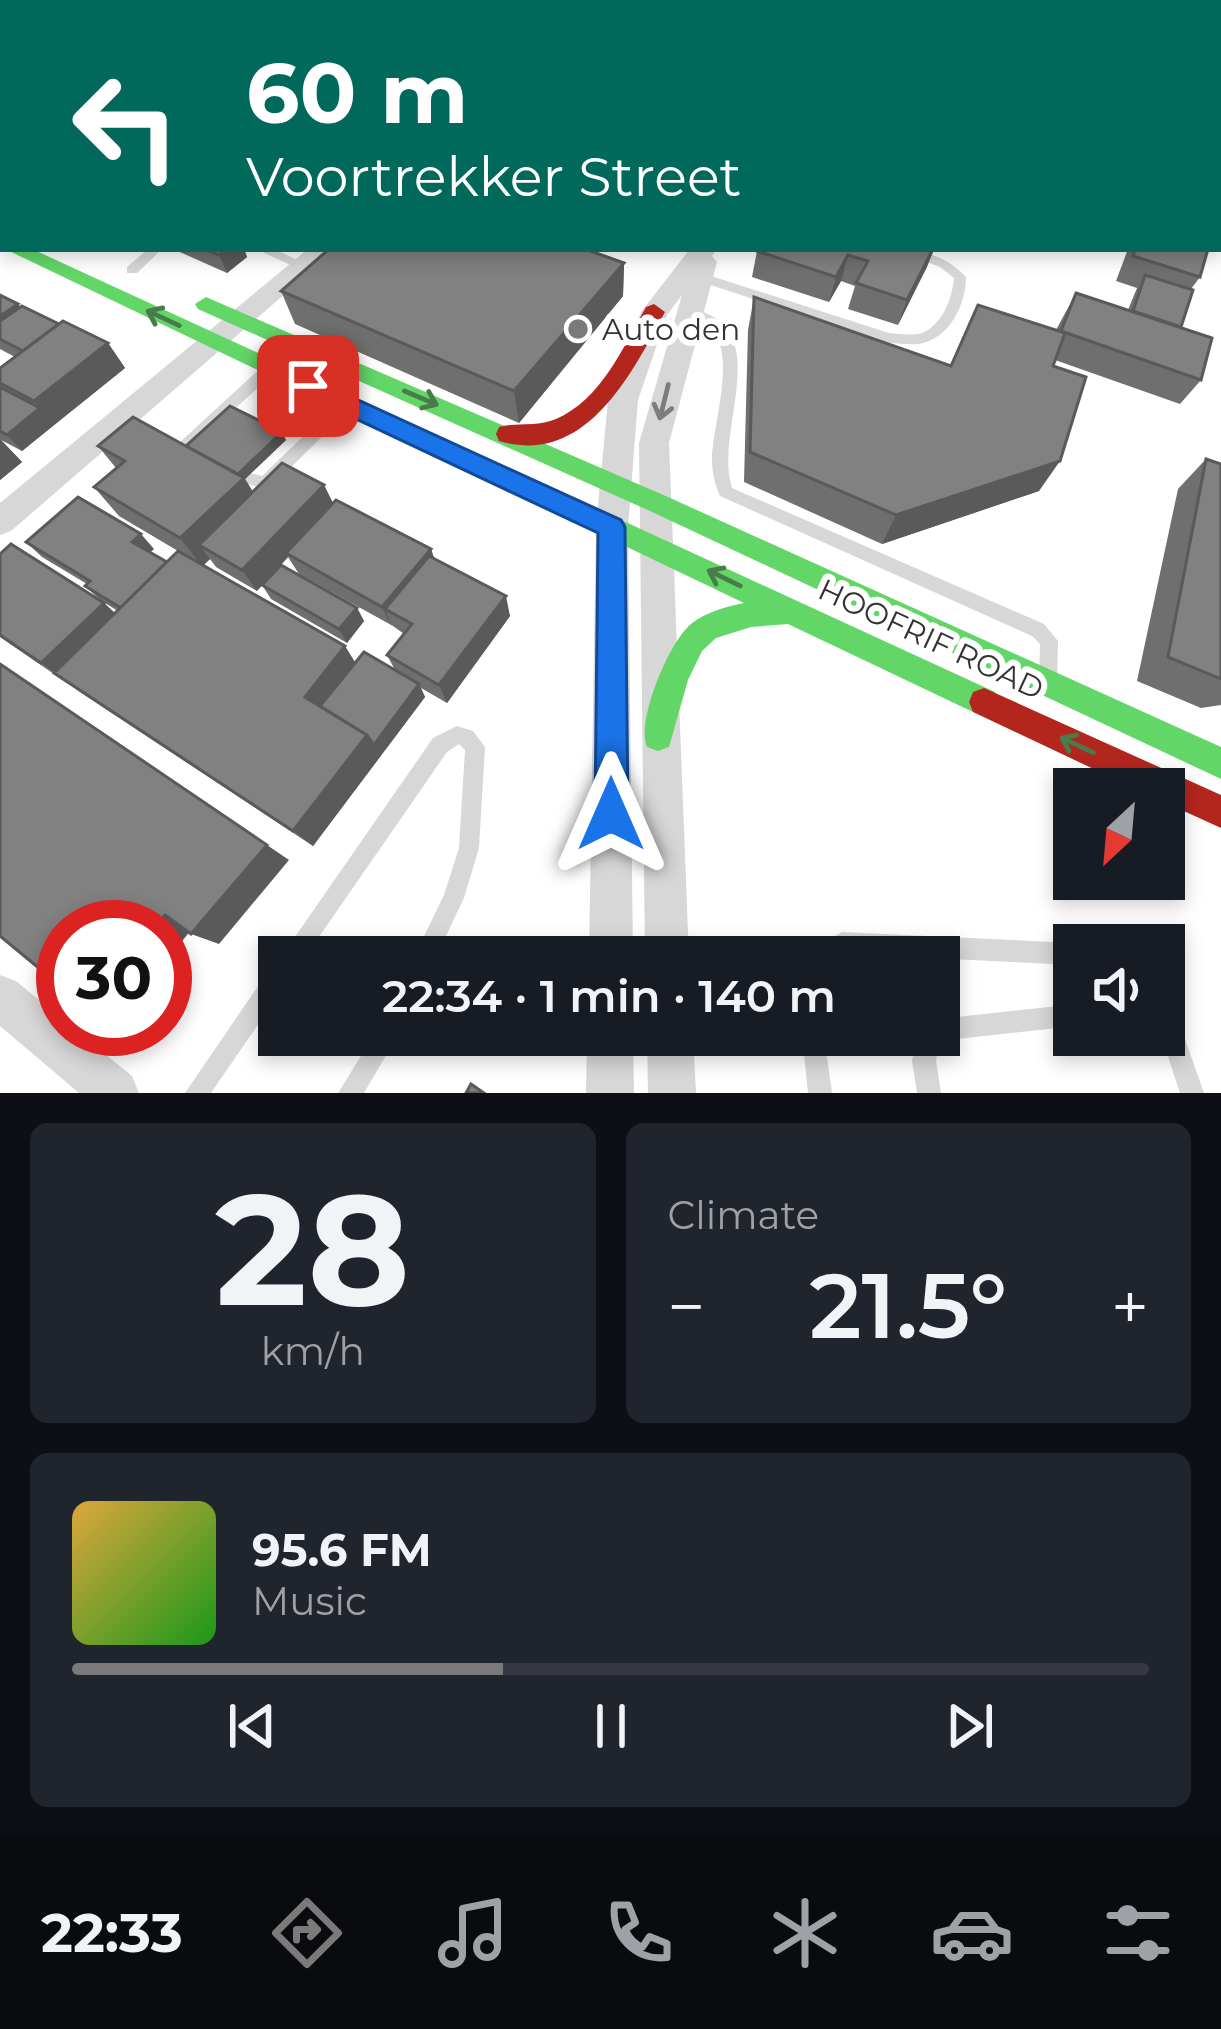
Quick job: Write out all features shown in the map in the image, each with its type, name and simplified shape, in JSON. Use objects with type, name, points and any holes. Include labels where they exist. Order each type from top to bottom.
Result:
[{"type":"street","name":"HOOFRIF ROAD","points":[[22,252],[1221,812]]},
{"type":"street","name":"HOOFRIF ROAD","points":[[99,256],[614,483],[1221,764]]},
{"type":"street","points":[[0,522],[135,421],[213,340],[314,257]]},
{"type":"street","points":[[610,936],[612,527],[623,400],[704,258]]},
{"type":"street","points":[[499,432],[540,438],[586,418],[671,312]]},
{"type":"street","points":[[666,936],[654,443],[671,312]]},
{"type":"street","points":[[658,736],[682,648],[699,630],[723,615],[750,610],[799,614]]},
{"type":"street","points":[[0,997],[115,1093]]},
{"type":"street","points":[[610,1056],[610,1093]]},
{"type":"street","points":[[671,1056],[672,1093]]},
{"type":"lane","points":[[153,280],[156,252]]},
{"type":"lane","points":[[282,252],[314,257]]},
{"type":"lane","points":[[704,258],[889,338],[919,339],[938,331],[962,290],[960,277],[945,264],[908,252]]},
{"type":"lane","points":[[671,312],[714,324],[723,334],[728,375],[720,476],[726,492],[1039,630],[1049,640],[1048,684]]},
{"type":"lane","points":[[164,436],[189,449],[270,368]]},
{"type":"lane","points":[[247,478],[262,484],[281,470],[346,404]]},
{"type":"lane","points":[[280,446],[297,454]]},
{"type":"lane","points":[[265,461],[281,470]]},
{"type":"lane","points":[[307,936],[440,745],[457,735],[475,747],[469,848],[435,936]]},
{"type":"lane","points":[[960,949],[1053,953]]},
{"type":"lane","points":[[196,1093],[258,1005]]},
{"type":"lane","points":[[960,1028],[1053,1018]]},
{"type":"lane","points":[[350,1093],[374,1056]]},
{"type":"lane","points":[[816,1056],[820,1093]]},
{"type":"lane","points":[[925,1056],[929,1093]]},
{"type":"lane","points":[[1180,1056],[1192,1093]]},
{"type":"building","points":[[326,252],[593,252],[624,263],[514,391],[281,291]]},
{"type":"building","points":[[760,252],[931,252],[907,300],[856,283],[868,261],[848,255],[836,277]]},
{"type":"building","points":[[1134,252],[1207,252],[1200,277],[1133,256]]},
{"type":"building","points":[[1145,275],[1193,290],[1181,327],[1133,311]]},
{"type":"building","points":[[1076,293],[1212,338],[1201,380],[1061,331]]},
{"type":"building","points":[[0,295],[18,304],[0,316]]},
{"type":"building","points":[[754,297],[951,366],[978,305],[1065,333],[1053,366],[1086,377],[1060,461],[896,515],[750,452]]},
{"type":"building","points":[[22,306],[59,324],[23,351],[0,339],[0,321]]},
{"type":"building","points":[[63,321],[108,343],[34,401],[0,383],[0,368]]},
{"type":"building","points":[[0,387],[40,408],[7,435],[0,431]]},
{"type":"building","points":[[230,406],[282,432],[238,474],[186,446]]},
{"type":"building","points":[[133,417],[244,478],[180,538],[94,487],[125,461],[98,446]]},
{"type":"building","points":[[1206,459],[1221,464],[1221,679],[1168,657]]},
{"type":"building","points":[[282,463],[324,485],[242,570],[199,545]]},
{"type":"building","points":[[78,497],[141,534],[132,542],[167,562],[121,608],[85,586],[90,581],[26,542]]},
{"type":"building","points":[[336,500],[431,549],[382,607],[286,553]]},
{"type":"building","points":[[11,544],[104,603],[41,663],[0,635],[0,554]]},
{"type":"building","points":[[178,551],[345,646],[305,697],[367,735],[293,831],[54,673]]},
{"type":"building","points":[[429,556],[506,596],[439,685],[387,655],[412,624],[385,609]]},
{"type":"building","points":[[281,565],[357,608],[339,629],[262,585]]},
{"type":"building","points":[[364,652],[419,684],[374,745],[367,735],[320,706]]},
{"type":"building","points":[[0,664],[267,845],[192,933],[192,900],[36,900],[36,966],[0,936]]},
{"type":"traffic: fast","points":[[21,252],[984,702]]},
{"type":"traffic: fast","points":[[206,304],[659,504],[1221,763]]},
{"type":"traffic: fast","points":[[658,736],[673,680],[692,642],[725,620],[784,613]]},
{"type":"traffic: jam","points":[[508,434],[562,427],[582,416],[614,381],[654,312]]},
{"type":"traffic: jam","points":[[984,702],[1221,812]]},
{"type":"place","name":"Auto den","points":[[578,329]]},
{"type":"route","points":[[308,386],[612,527],[611,814]]}]
